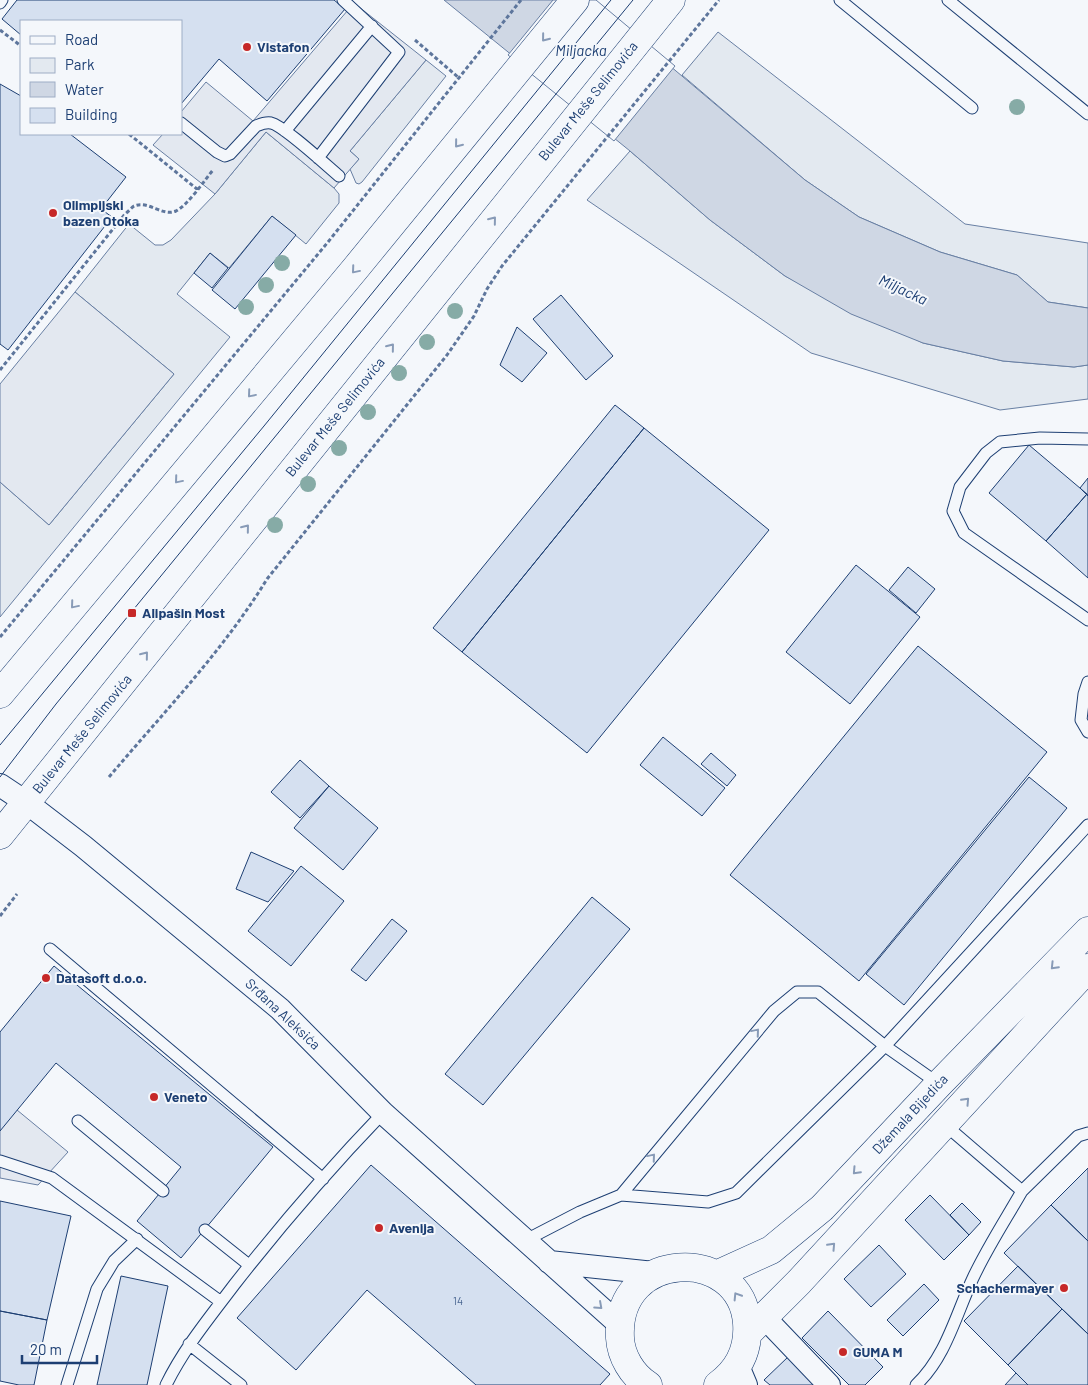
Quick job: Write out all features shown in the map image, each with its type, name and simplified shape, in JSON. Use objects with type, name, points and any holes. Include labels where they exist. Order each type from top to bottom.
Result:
[{"type":"main road","points":[[0,694],[355,269],[575,0]]},
{"type":"main road","name":"Bulevar Meše Selimovića","points":[[0,835],[663,10]]},
{"type":"main road","name":"Džemala Bijedića","points":[[716,1275],[771,1250],[822,1208],[1088,931]]},
{"type":"main road","points":[[718,1385],[727,1379],[742,1375],[745,1350],[756,1325],[1088,968]]},
{"type":"main road","points":[[648,1385],[627,1375],[620,1346],[619,1324],[625,1304],[637,1286],[654,1273],[675,1267],[696,1268],[716,1275],[730,1286],[740,1300],[746,1316],[756,1325]]},
{"type":"street","name":"Srđana Aleksića","points":[[0,785],[27,803],[91,852],[280,1009],[383,1112],[619,1324]]},
{"type":"street","points":[[550,1262],[654,1273]]},
{"type":"street","points":[[756,1325],[828,1385]]},
{"type":"lane","points":[[318,158],[399,52],[343,0]]},
{"type":"lane","points":[[840,0],[972,108]]},
{"type":"lane","points":[[948,0],[1088,114]]},
{"type":"lane","points":[[286,131],[372,26]]},
{"type":"lane","points":[[182,124],[216,152],[225,156],[230,154],[251,130],[261,124],[274,124],[286,131],[339,176]]},
{"type":"lane","points":[[1088,439],[1040,438],[1000,442],[986,453],[960,487],[953,511],[964,533],[1088,620]]},
{"type":"lane","points":[[1088,682],[1084,694],[1081,720],[1088,732]]},
{"type":"lane","points":[[526,1240],[580,1212],[621,1195],[708,1202],[736,1193],[885,1046],[1088,825]]},
{"type":"lane","points":[[50,948],[323,1179]]},
{"type":"lane","points":[[621,1195],[774,1011],[797,992],[818,992],[885,1046],[939,1084]]},
{"type":"lane","points":[[166,1385],[176,1364],[189,1344],[249,1265],[383,1112]]},
{"type":"lane","points":[[78,1121],[163,1192]]},
{"type":"lane","points":[[944,1124],[1022,1190]]},
{"type":"lane","points":[[916,1385],[925,1376],[940,1353],[974,1276],[1022,1190],[1078,1136],[1088,1133]]},
{"type":"lane","points":[[0,1161],[52,1178],[221,1302]]},
{"type":"lane","points":[[206,1230],[249,1265]]},
{"type":"lane","points":[[67,1385],[97,1289],[114,1261],[137,1239]]},
{"type":"lane","points":[[189,1344],[241,1385]]},
{"type":"path","points":[[0,637],[328,242],[520,0]]},
{"type":"path","points":[[109,777],[208,660],[248,610],[267,579],[447,355],[474,316],[487,289],[502,266],[719,0]]},
{"type":"path","points":[[0,30],[20,45]]},
{"type":"path","points":[[412,38],[460,78]]},
{"type":"path","points":[[130,135],[197,189]]},
{"type":"path","points":[[0,370],[125,214],[134,206],[144,205],[165,212],[175,211],[183,205],[225,156]]},
{"type":"path","points":[[0,916],[17,894]]},
{"type":"green space","points":[[718,32],[965,224],[1088,243],[1088,308],[1048,302],[1017,275],[940,252],[859,217],[805,180],[682,75]]},
{"type":"green space","points":[[426,60],[446,76],[362,182],[356,183],[350,169],[359,159],[350,151]]},
{"type":"green space","points":[[266,132],[334,188],[339,194],[339,203],[306,244],[272,216],[229,268],[210,253],[177,294],[230,337],[0,617],[0,482],[49,525],[174,374],[75,292],[129,224],[155,245],[163,245],[171,240],[215,194]]},
{"type":"green space","points":[[630,151],[710,220],[785,276],[923,343],[1003,361],[1074,367],[1088,365],[1088,399],[1000,410],[811,353],[587,200]]},
{"type":"shaded area","points":[[354,3],[426,60],[350,151],[359,159],[334,188],[266,132],[215,194],[153,145],[162,135],[182,135],[182,111],[206,82],[253,121]]},
{"type":"shaded area","points":[[75,292],[174,374],[49,525],[0,482],[0,384]]},
{"type":"shaded area","points":[[0,1096],[68,1152],[38,1185],[0,1178]]},
{"type":"water","name":"Miljacka","points":[[444,0],[592,0],[805,180],[859,217],[940,252],[1017,275],[1048,302],[1088,308],[1088,365],[1074,367],[1003,361],[923,343],[851,314],[785,276],[710,220],[630,151]]},
{"type":"pier","points":[[553,0],[596,0],[675,66],[614,141],[508,55]]},
{"type":"building","name":"Vistafon","points":[[17,0],[334,0],[345,9],[267,101],[219,59],[182,103],[182,20],[20,20],[20,34],[2,19]]},
{"type":"building","name":"Olimpijski bazen Otoka","points":[[0,84],[20,95],[20,135],[71,135],[126,177],[101,209],[112,217],[8,350],[0,344]]},
{"type":"building","points":[[272,216],[296,235],[235,309],[212,290]]},
{"type":"building","points":[[210,253],[228,268],[212,288],[194,273]]},
{"type":"building","points":[[561,295],[613,356],[586,380],[533,319]]},
{"type":"building","points":[[517,327],[547,353],[522,382],[500,365]]},
{"type":"building","points":[[615,405],[644,428],[462,652],[433,628]]},
{"type":"building","points":[[644,428],[769,530],[587,753],[462,652]]},
{"type":"building","points":[[1029,445],[1087,494],[1046,541],[989,493]]},
{"type":"building","points":[[1088,478],[1088,496],[1080,488]]},
{"type":"building","points":[[1087,494],[1088,496],[1088,578],[1046,541]]},
{"type":"building","points":[[856,565],[920,617],[850,704],[786,652]]},
{"type":"building","points":[[908,567],[935,589],[916,613],[889,590]]},
{"type":"building","points":[[918,646],[1047,752],[859,981],[730,875]]},
{"type":"building","points":[[663,737],[725,788],[702,816],[640,765]]},
{"type":"building","points":[[711,753],[736,775],[727,786],[701,764]]},
{"type":"building","points":[[300,760],[329,786],[300,818],[271,792]]},
{"type":"building","points":[[1029,777],[1067,808],[904,1005],[866,974]]},
{"type":"building","points":[[329,786],[378,828],[343,870],[294,828]]},
{"type":"building","points":[[251,852],[294,871],[268,902],[236,889]]},
{"type":"building","points":[[301,866],[344,901],[291,966],[248,931]]},
{"type":"building","points":[[592,897],[630,929],[483,1105],[445,1074]]},
{"type":"building","points":[[392,919],[407,931],[366,981],[351,970]]},
{"type":"building","name":"Veneto","points":[[54,966],[273,1147],[181,1258],[137,1221],[181,1167],[56,1063],[0,1131],[0,1032]]},
{"type":"building","name":"Avenija","points":[[371,1165],[610,1374],[600,1385],[476,1385],[367,1290],[296,1370],[237,1318]]},
{"type":"building","points":[[1088,1168],[1088,1241],[1051,1205]]},
{"type":"building","points":[[930,1195],[969,1235],[944,1260],[905,1220]]},
{"type":"building","points":[[0,1201],[71,1216],[47,1320],[0,1311]]},
{"type":"building","points":[[962,1203],[981,1222],[969,1235],[950,1215]]},
{"type":"building","name":"Schachermayer","points":[[1051,1205],[1088,1241],[1088,1334],[1004,1253]]},
{"type":"building","points":[[879,1245],[906,1274],[871,1307],[844,1279]]},
{"type":"building","points":[[1018,1266],[1062,1309],[1008,1365],[964,1321]]},
{"type":"building","points":[[121,1276],[168,1286],[147,1385],[97,1385]]},
{"type":"building","points":[[924,1284],[939,1300],[903,1336],[887,1320]]},
{"type":"building","points":[[1062,1309],[1088,1334],[1088,1385],[1028,1385],[1008,1365]]},
{"type":"building","points":[[0,1311],[47,1320],[34,1385],[19,1385],[0,1381]]},
{"type":"building","name":"GUMA M","points":[[828,1311],[883,1367],[865,1385],[849,1385],[802,1338]]},
{"type":"building","points":[[789,1356],[818,1385],[770,1385],[764,1380]]},
{"type":"building","points":[[1016,1373],[1028,1385],[1005,1385]]},
{"type":"tram line","points":[[0,745],[264,426],[611,0]]},
{"type":"tram line","points":[[0,777],[56,704],[633,0]]},
{"type":"place","name":"Vistafon","points":[[247,47]]},
{"type":"place","name":"Olimpijski bazen Otoka","points":[[53,213]]},
{"type":"place","name":"Alipašin Most","points":[[132,613]]},
{"type":"place","name":"Datasoft d.o.o.","points":[[46,978]]},
{"type":"place","name":"Veneto","points":[[154,1097]]},
{"type":"place","name":"Avenija","points":[[379,1228]]},
{"type":"place","name":"Schachermayer","points":[[1064,1288]]},
{"type":"place","name":"GUMA M","points":[[843,1352]]}]
